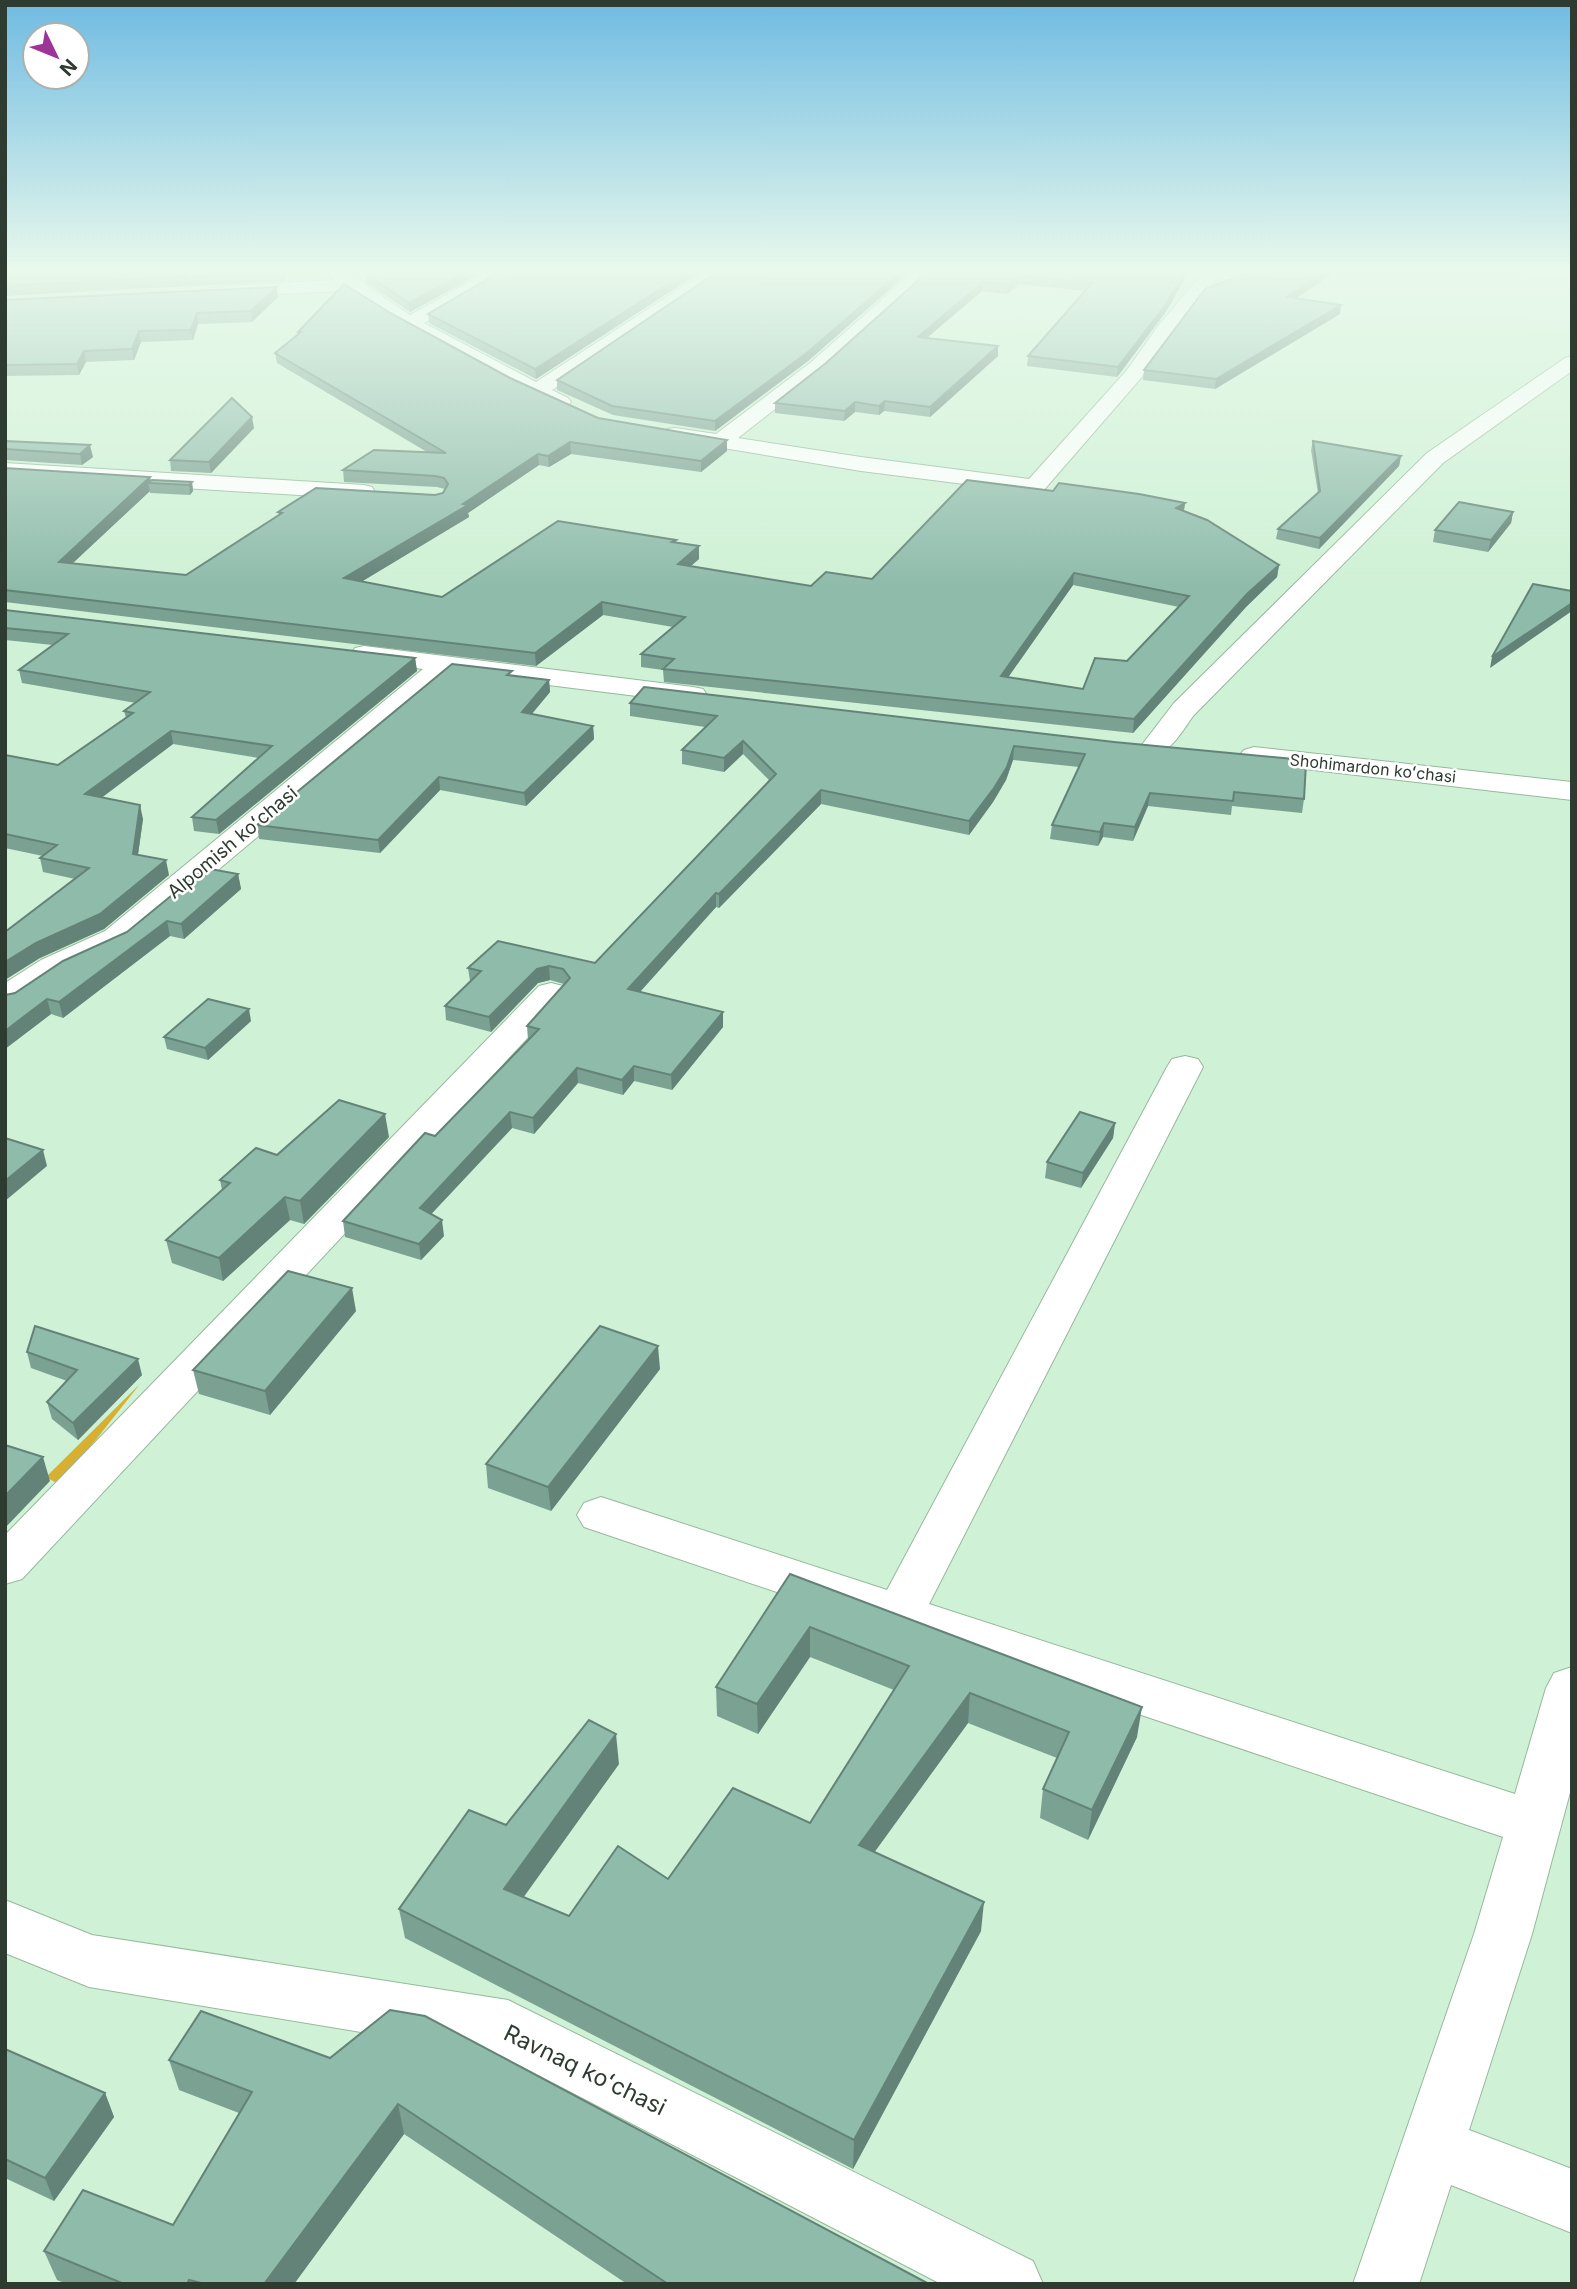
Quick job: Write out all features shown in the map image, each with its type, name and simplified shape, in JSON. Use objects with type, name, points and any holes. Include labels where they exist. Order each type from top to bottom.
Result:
[{"type":"street","points":[[507,375],[575,408]]},
{"type":"street","points":[[537,391],[561,375]]},
{"type":"street","points":[[720,441],[807,375]]},
{"type":"street","points":[[659,431],[861,464],[1035,486],[1133,375]]},
{"type":"street","points":[[1155,746],[1184,709],[1435,458],[1554,375]]},
{"type":"street","points":[[5,470],[382,493]]},
{"type":"street","points":[[335,651],[719,699]]},
{"type":"street","name":"Alpomish koʻchasi","points":[[5,999],[53,967],[117,938],[446,664]]},
{"type":"street","name":"Shohimardon koʻchasi","points":[[1224,753],[1572,791]]},
{"type":"street","points":[[5,1566],[551,993]]},
{"type":"street","points":[[899,1614],[1185,1067]]},
{"type":"street","points":[[601,1515],[1534,1824]]},
{"type":"street","points":[[1386,2284],[1503,1934],[1572,1688]]},
{"type":"street","name":"Ravnaq koʻchasi","points":[[5,1926],[89,1961],[508,2028],[1010,2284]]},
{"type":"street","points":[[1432,2147],[1572,2201]]},
{"type":"shaded area","points":[[140,1384],[60,1485],[46,1477]]},
{"type":"building","points":[[312,375],[504,375],[598,418],[727,440],[701,461],[570,442],[548,456],[538,454],[463,504],[468,505],[344,578],[442,597],[558,521],[699,546],[678,564],[811,586],[826,572],[872,579],[967,480],[1053,491],[1059,483],[1185,503],[1176,508],[1207,520],[1279,565],[1247,594],[1134,719],[663,669],[674,659],[641,654],[685,617],[602,602],[535,653],[5,590],[5,468],[150,477],[59,562],[186,575],[316,488],[435,495],[443,493],[448,484],[444,478],[343,470],[374,450],[446,453]],"holes":[[[1074,573],[1189,596],[1127,661],[1095,658],[1083,689],[1001,676]]]},
{"type":"building","points":[[565,375],[777,375],[715,421],[612,406],[557,380]]},
{"type":"building","points":[[811,375],[966,375],[930,407],[885,401],[879,406],[855,402],[845,411],[775,403]]},
{"type":"building","points":[[1183,375],[1223,375],[1216,379]]},
{"type":"building","points":[[232,398],[252,417],[209,462],[170,460]]},
{"type":"building","points":[[5,441],[90,445],[80,454],[5,449]]},
{"type":"building","points":[[1313,441],[1401,456],[1320,538],[1278,529],[1320,491]]},
{"type":"building","points":[[152,480],[192,482],[189,485],[148,483]]},
{"type":"building","points":[[1459,502],[1513,512],[1491,540],[1435,530]]},
{"type":"building","points":[[1533,584],[1572,591],[1572,603],[1492,657]]},
{"type":"building","points":[[5,610],[415,658],[216,820],[192,817],[272,746],[171,731],[85,794],[140,805],[133,854],[166,860],[100,914],[36,943],[5,962],[5,932],[89,868],[40,858],[57,845],[5,834],[5,755],[58,765],[133,713],[124,711],[150,692],[19,670],[68,634],[5,628]]},
{"type":"building","points":[[452,664],[512,671],[507,675],[549,680],[522,712],[593,726],[524,793],[439,777],[378,840],[257,825]]},
{"type":"building","points":[[644,687],[1114,742],[1304,760],[1304,799],[1234,792],[1233,801],[1150,793],[1135,827],[1104,823],[1100,832],[1052,825],[1085,754],[1014,746],[1007,767],[969,821],[821,790],[719,894],[716,893],[628,989],[723,1012],[671,1075],[634,1066],[622,1080],[577,1068],[533,1118],[510,1112],[420,1208],[442,1220],[419,1244],[343,1221],[425,1133],[435,1136],[539,1029],[527,1026],[570,978],[563,969],[549,966],[537,969],[489,1017],[445,1006],[481,971],[468,968],[498,941],[595,963],[776,774],[743,741],[724,758],[682,750],[717,716],[630,703]]},
{"type":"building","points":[[205,868],[238,874],[181,924],[167,921],[59,1002],[47,999],[5,1031],[5,995],[15,993],[63,961],[127,932]]},
{"type":"building","points":[[208,999],[249,1009],[205,1048],[164,1037]]},
{"type":"building","points":[[339,1100],[385,1114],[300,1201],[285,1197],[219,1258],[166,1240],[230,1183],[220,1180],[256,1148],[277,1155]]},
{"type":"building","points":[[1080,1112],[1115,1123],[1083,1173],[1047,1162]]},
{"type":"building","points":[[5,1138],[43,1150],[5,1181]]},
{"type":"building","points":[[288,1271],[352,1288],[265,1391],[193,1370]]},
{"type":"building","points":[[35,1326],[138,1359],[73,1423],[47,1402],[77,1370],[27,1352]]},
{"type":"building","points":[[600,1326],[658,1346],[548,1487],[486,1464]]},
{"type":"building","points":[[5,1445],[43,1457],[5,1496]]},
{"type":"building","points":[[790,1574],[1142,1707],[1092,1810],[1043,1789],[1069,1732],[970,1693],[859,1845],[984,1902],[854,2140],[399,1909],[469,1810],[506,1825],[589,1720],[616,1734],[504,1889],[569,1916],[618,1846],[668,1879],[733,1788],[810,1823],[909,1666],[810,1627],[757,1704],[716,1687]]},
{"type":"building","points":[[390,2010],[425,2016],[929,2284],[668,2284],[398,2104],[264,2284],[205,2284],[189,2280],[187,2284],[124,2284],[44,2251],[83,2190],[173,2225],[252,2092],[169,2060],[201,2011],[330,2058]]},
{"type":"building","points":[[5,2049],[105,2093],[45,2178],[5,2159]]}]
